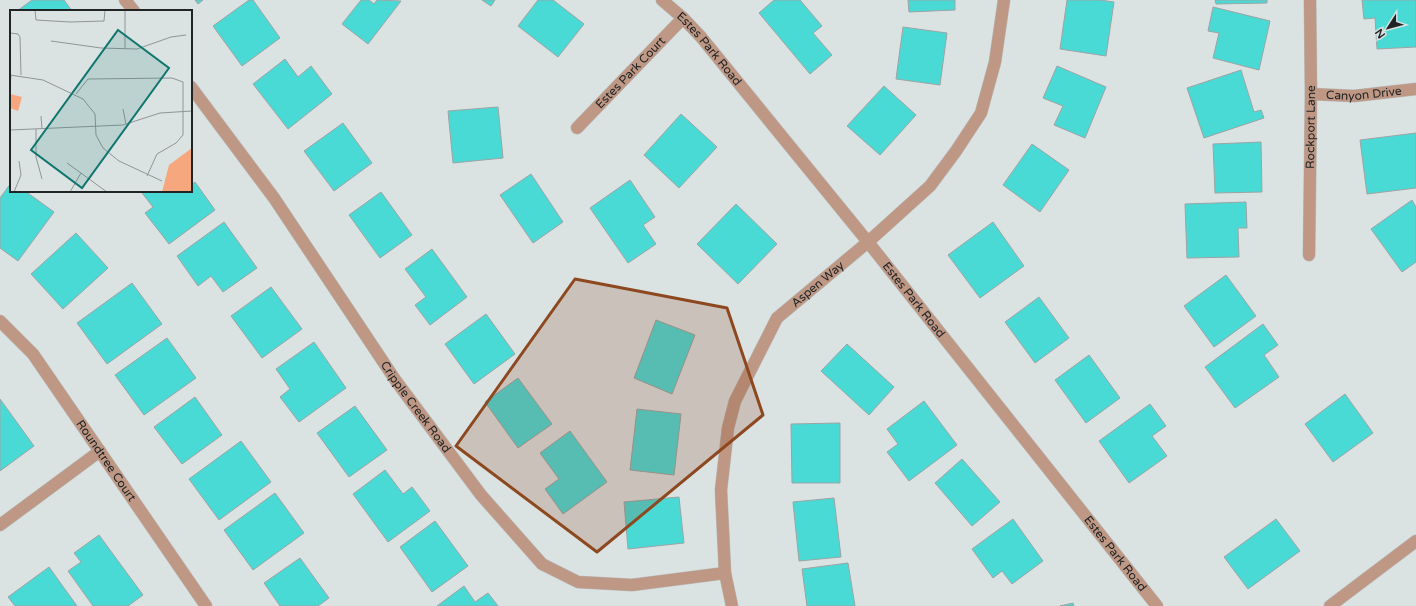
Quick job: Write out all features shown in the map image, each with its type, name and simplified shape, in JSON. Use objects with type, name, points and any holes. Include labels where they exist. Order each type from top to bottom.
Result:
[{"type":"street","points":[[125,0],[133,10]]},
{"type":"street","name":"Estes Park Road","points":[[662,0],[683,18],[706,43],[868,242],[1157,606]]},
{"type":"street","name":"Aspen Way","points":[[732,606],[725,573],[720,490],[728,428],[734,401],[777,318],[868,242],[930,186],[956,151],[981,113],[995,62],[1004,0]]},
{"type":"street","name":"Rockport Lane","points":[[1309,255],[1311,94],[1310,0]]},
{"type":"street","name":"Estes Park Court","points":[[577,128],[683,18]]},
{"type":"street","name":"Cripple Creek Road","points":[[192,88],[274,198],[401,387],[481,495],[542,564],[578,582],[632,585],[725,573]]},
{"type":"street","name":"Canyon Drive","points":[[1311,94],[1354,96],[1416,89]]},
{"type":"street","name":"Roundtree Court","points":[[0,321],[33,354],[206,606]]},
{"type":"street","points":[[0,525],[100,451]]},
{"type":"street","points":[[1330,606],[1416,541]]},
{"type":"highlighted area","points":[[575,279],[727,308],[763,415],[597,552],[456,446]]},
{"type":"building","points":[[32,0],[64,0],[71,10],[18,10]]},
{"type":"building","points":[[195,0],[203,0],[198,4]]},
{"type":"building","points":[[249,0],[253,0],[280,38],[242,66],[213,26]]},
{"type":"building","points":[[361,0],[369,0],[374,4],[377,0],[401,1],[368,44],[342,24]]},
{"type":"building","points":[[482,0],[495,0],[491,6]]},
{"type":"building","points":[[538,0],[553,0],[584,24],[558,57],[518,26]]},
{"type":"building","points":[[774,0],[800,0],[822,26],[813,33],[832,55],[810,74],[759,13]]},
{"type":"building","points":[[908,0],[955,0],[955,10],[909,12]]},
{"type":"building","points":[[1067,0],[1100,0],[1114,2],[1106,56],[1060,49]]},
{"type":"building","points":[[1215,0],[1267,0],[1267,3],[1216,4]]},
{"type":"building","points":[[1362,0],[1416,0],[1416,47],[1377,49],[1375,18],[1364,19]]},
{"type":"building","points":[[1213,7],[1270,21],[1259,70],[1213,58],[1219,33],[1208,31]]},
{"type":"building","points":[[903,27],[947,33],[940,85],[896,79]]},
{"type":"building","points":[[285,59],[298,77],[311,66],[332,94],[288,129],[253,84]]},
{"type":"building","points":[[1057,66],[1106,87],[1085,138],[1054,125],[1063,106],[1043,98]]},
{"type":"building","points":[[1241,70],[1254,112],[1261,110],[1264,118],[1204,138],[1187,88]]},
{"type":"building","points":[[884,86],[916,115],[880,155],[847,126]]},
{"type":"building","points":[[498,107],[503,158],[453,163],[448,111]]},
{"type":"building","points":[[681,114],[717,147],[679,188],[644,155]]},
{"type":"building","points":[[343,123],[372,163],[334,191],[304,151]]},
{"type":"building","points":[[1416,133],[1416,188],[1367,194],[1360,140]]},
{"type":"building","points":[[1261,142],[1262,192],[1215,193],[1213,144]]},
{"type":"building","points":[[1032,144],[1069,170],[1040,212],[1003,185]]},
{"type":"building","points":[[531,174],[563,222],[533,243],[500,195]]},
{"type":"building","points":[[630,180],[655,217],[643,225],[656,244],[628,263],[590,208]]},
{"type":"building","points":[[195,182],[215,210],[169,244],[145,213],[153,207],[142,193],[192,192],[192,184]]},
{"type":"building","points":[[10,184],[10,192],[26,192],[54,212],[18,261],[0,248],[0,198]]},
{"type":"building","points":[[381,192],[412,235],[380,258],[349,215]]},
{"type":"building","points":[[1412,200],[1416,207],[1416,262],[1402,272],[1371,229]]},
{"type":"building","points":[[1246,202],[1247,228],[1238,228],[1239,257],[1187,258],[1185,204]]},
{"type":"building","points":[[736,204],[777,244],[738,284],[697,244]]},
{"type":"building","points":[[224,222],[257,268],[223,292],[211,276],[198,286],[177,256]]},
{"type":"building","points":[[993,222],[1024,266],[980,298],[948,255]]},
{"type":"building","points":[[76,233],[108,268],[63,309],[31,274]]},
{"type":"building","points":[[432,249],[467,297],[430,325],[415,305],[426,297],[405,269]]},
{"type":"building","points":[[1226,275],[1256,316],[1214,347],[1184,306]]},
{"type":"building","points":[[132,283],[162,324],[107,364],[77,323]]},
{"type":"building","points":[[271,287],[302,329],[262,358],[231,316]]},
{"type":"building","points":[[1039,297],[1069,338],[1035,363],[1005,322]]},
{"type":"building","points":[[486,314],[515,354],[474,384],[445,344]]},
{"type":"building","points":[[656,320],[695,335],[672,394],[634,378]]},
{"type":"building","points":[[1263,324],[1278,345],[1264,355],[1279,377],[1235,408],[1205,367]]},
{"type":"building","points":[[167,338],[196,378],[144,415],[115,375]]},
{"type":"building","points":[[314,342],[346,388],[299,422],[280,397],[290,389],[276,369]]},
{"type":"building","points":[[847,344],[894,387],[869,415],[821,371]]},
{"type":"building","points":[[1089,355],[1120,398],[1086,423],[1055,380]]},
{"type":"building","points":[[518,378],[552,424],[518,448],[485,402]]},
{"type":"building","points":[[1345,394],[1373,433],[1333,462],[1305,424]]},
{"type":"building","points":[[195,397],[222,435],[182,464],[154,427]]},
{"type":"building","points":[[0,399],[34,446],[0,471]]},
{"type":"building","points":[[924,401],[957,445],[909,481],[887,452],[898,444],[887,429]]},
{"type":"building","points":[[1150,404],[1166,426],[1152,436],[1167,456],[1129,483],[1099,441]]},
{"type":"building","points":[[355,406],[387,450],[349,477],[317,433]]},
{"type":"building","points":[[637,409],[681,414],[674,475],[630,470]]},
{"type":"building","points":[[840,423],[840,483],[792,483],[791,424]]},
{"type":"building","points":[[570,431],[607,482],[563,514],[545,489],[559,479],[540,453]]},
{"type":"building","points":[[241,441],[271,482],[219,520],[189,479]]},
{"type":"building","points":[[962,459],[1000,502],[972,526],[935,483]]},
{"type":"building","points":[[385,470],[403,494],[412,487],[430,511],[388,542],[353,494]]},
{"type":"building","points":[[275,493],[304,533],[253,570],[224,530]]},
{"type":"building","points":[[679,497],[684,543],[628,549],[624,502]]},
{"type":"building","points":[[834,498],[841,557],[799,561],[793,502]]},
{"type":"building","points":[[1013,519],[1043,561],[1012,584],[1002,571],[993,578],[972,549]]},
{"type":"building","points":[[1276,519],[1300,551],[1248,589],[1224,557]]},
{"type":"building","points":[[435,521],[468,566],[432,592],[400,547]]},
{"type":"building","points":[[99,535],[143,595],[128,606],[93,606],[68,571],[81,562],[74,553]]},
{"type":"building","points":[[300,558],[329,598],[318,606],[280,606],[264,583]]},
{"type":"building","points":[[848,563],[855,606],[807,606],[802,569]]},
{"type":"building","points":[[49,567],[77,606],[15,606],[8,597]]},
{"type":"building","points":[[464,586],[475,602],[488,593],[498,606],[437,606]]},
{"type":"building","points":[[1073,603],[1074,606],[1060,606]]}]
